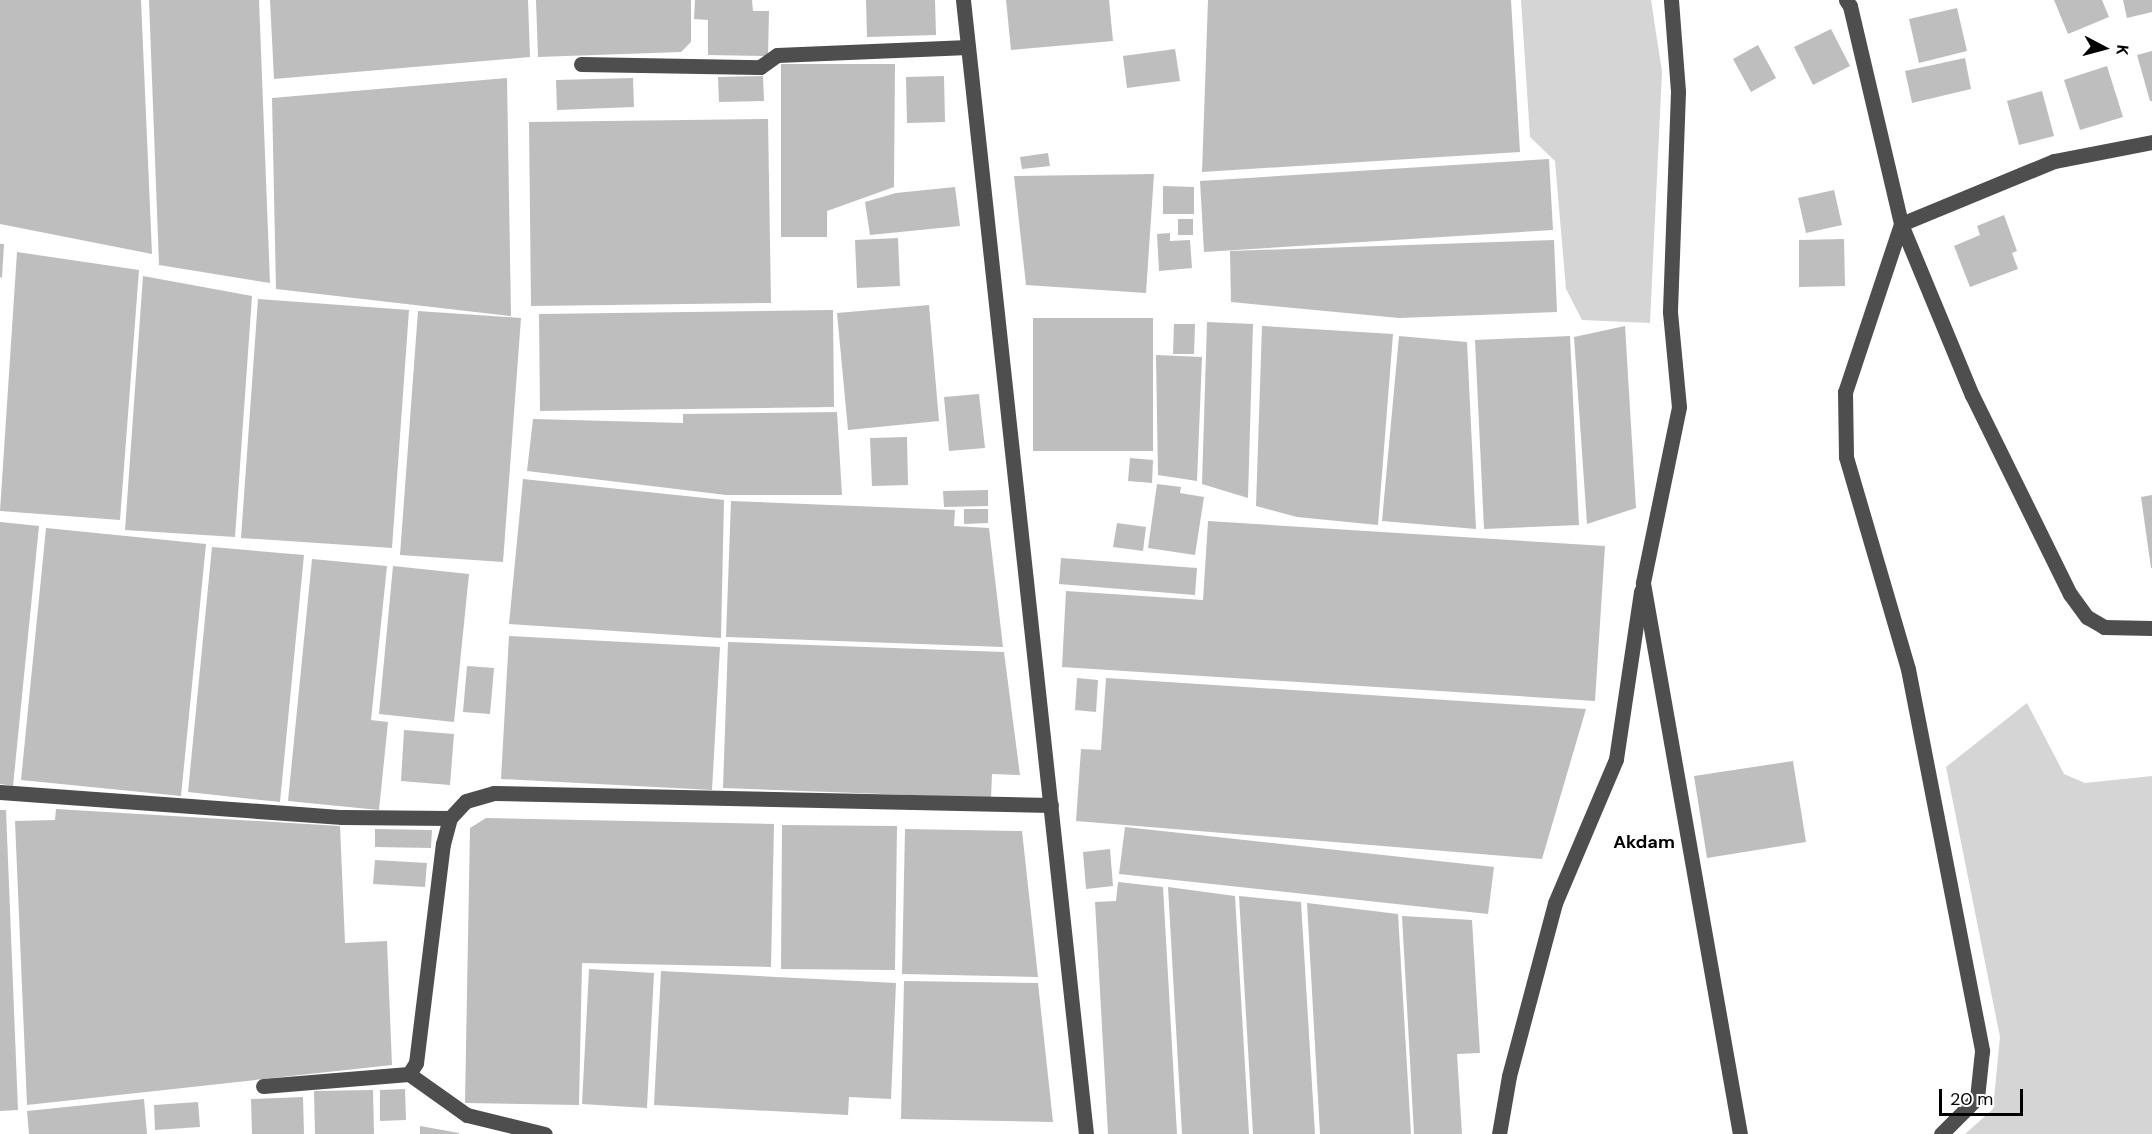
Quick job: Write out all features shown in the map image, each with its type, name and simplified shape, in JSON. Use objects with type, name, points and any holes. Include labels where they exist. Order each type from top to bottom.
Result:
[{"type":"street","points":[[963,0],[1086,1134]]},
{"type":"street","points":[[1499,1134],[1509,1076],[1555,903],[1616,759],[1642,583],[1679,407],[1670,312],[1678,92],[1671,0]]},
{"type":"street","points":[[1852,2],[1901,224],[1972,395],[2070,594],[2087,617],[2104,627],[2152,628]]},
{"type":"street","points":[[581,64],[760,67],[777,55],[968,47]]},
{"type":"street","points":[[1941,1134],[1977,1098],[1982,1051],[1908,669],[1846,457],[1845,392],[1901,224],[2054,161],[2152,142]]},
{"type":"street","points":[[1642,583],[1740,1134]]},
{"type":"street","points":[[0,792],[342,817],[450,818]]},
{"type":"street","points":[[409,1074],[416,1063],[450,818],[466,801],[494,793],[1051,805]]},
{"type":"street","points":[[263,1086],[409,1074],[467,1115],[545,1134]]},
{"type":"shaded area","points":[[1521,0],[1651,0],[1662,72],[1650,323],[1582,320],[1566,289],[1555,161],[1530,137]]},
{"type":"shaded area","points":[[2027,703],[2064,774],[2085,783],[2152,776],[2152,1134],[1965,1134],[1993,1109],[2000,1037],[1946,767]]},
{"type":"building","points":[[0,0],[141,0],[152,254],[0,224]]},
{"type":"building","points":[[149,0],[259,0],[270,283],[159,265]]},
{"type":"building","points":[[270,0],[528,0],[530,57],[274,79]]},
{"type":"building","points":[[536,0],[691,0],[691,42],[681,52],[538,57]]},
{"type":"building","points":[[695,0],[752,0],[753,11],[769,11],[768,56],[708,55],[708,20],[694,19]]},
{"type":"building","points":[[866,0],[935,0],[936,35],[867,37]]},
{"type":"building","points":[[1006,0],[1109,0],[1113,41],[1011,50]]},
{"type":"building","points":[[1208,0],[1511,0],[1520,152],[1202,172]]},
{"type":"building","points":[[2054,0],[2102,0],[2109,17],[2068,34]]},
{"type":"building","points":[[2123,0],[2152,0],[2152,12],[2127,18]]},
{"type":"building","points":[[1957,8],[1967,51],[1919,63],[1909,19]]},
{"type":"building","points":[[1831,29],[1850,66],[1813,85],[1794,47]]},
{"type":"building","points":[[1758,45],[1776,78],[1751,92],[1733,59]]},
{"type":"building","points":[[1175,49],[1180,81],[1127,88],[1123,56]]},
{"type":"building","points":[[2152,51],[2152,101],[2150,101],[2137,55]]},
{"type":"building","points":[[1965,58],[1971,89],[1912,103],[1905,71]]},
{"type":"building","points":[[781,64],[895,64],[894,187],[827,211],[827,237],[781,237]]},
{"type":"building","points":[[2107,66],[2123,117],[2080,130],[2064,80]]},
{"type":"building","points":[[763,76],[764,101],[719,102],[718,77]]},
{"type":"building","points":[[944,76],[945,122],[907,123],[906,77]]},
{"type":"building","points":[[507,78],[511,316],[276,289],[272,98]]},
{"type":"building","points":[[633,78],[634,107],[557,110],[556,80]]},
{"type":"building","points":[[2042,91],[2054,136],[2019,145],[2007,101]]},
{"type":"building","points":[[768,119],[771,303],[531,306],[529,122]]},
{"type":"building","points":[[1048,153],[1050,166],[1022,169],[1020,157]]},
{"type":"building","points":[[1549,159],[1553,230],[1204,252],[1200,181]]},
{"type":"building","points":[[1154,174],[1146,293],[1026,285],[1014,176]]},
{"type":"building","points":[[1163,186],[1194,187],[1194,214],[1163,214]]},
{"type":"building","points":[[955,187],[960,226],[870,235],[865,202],[896,193]]},
{"type":"building","points":[[1834,190],[1842,225],[1806,233],[1798,198]]},
{"type":"building","points":[[2004,215],[2017,251],[2012,253],[2018,269],[1970,287],[1954,246],[1980,235],[1977,226]]},
{"type":"building","points":[[1178,219],[1193,219],[1193,235],[1178,235]]},
{"type":"building","points":[[1170,233],[1170,241],[1190,240],[1192,268],[1159,271],[1157,234]]},
{"type":"building","points":[[898,238],[900,286],[857,288],[855,240]]},
{"type":"building","points":[[1844,239],[1845,286],[1799,287],[1799,240]]},
{"type":"building","points":[[1554,240],[1557,312],[1399,318],[1231,302],[1230,251]]},
{"type":"building","points":[[0,244],[4,244],[2,278],[0,277]]},
{"type":"building","points":[[17,252],[139,270],[120,520],[0,511]]},
{"type":"building","points":[[143,276],[252,296],[235,537],[125,530]]},
{"type":"building","points":[[258,299],[409,310],[392,548],[241,538]]},
{"type":"building","points":[[929,305],[939,421],[848,430],[837,313]]},
{"type":"building","points":[[833,310],[834,407],[540,411],[539,314]]},
{"type":"building","points":[[418,311],[521,318],[503,562],[400,555]]},
{"type":"building","points":[[1033,318],[1153,318],[1153,451],[1033,451]]},
{"type":"building","points":[[1207,322],[1253,324],[1248,498],[1202,484]]},
{"type":"building","points":[[1174,324],[1195,324],[1194,354],[1173,354]]},
{"type":"building","points":[[1262,326],[1393,334],[1378,525],[1297,517],[1256,506]]},
{"type":"building","points":[[1625,326],[1636,508],[1587,524],[1574,337]]},
{"type":"building","points":[[1399,336],[1467,342],[1476,529],[1382,521]]},
{"type":"building","points":[[1570,336],[1579,525],[1484,529],[1475,340]]},
{"type":"building","points":[[1156,355],[1202,357],[1197,481],[1158,475]]},
{"type":"building","points":[[979,394],[985,448],[949,451],[944,397]]},
{"type":"building","points":[[837,412],[842,495],[726,495],[527,471],[533,419],[683,423],[683,414]]},
{"type":"building","points":[[907,437],[908,485],[872,486],[870,438]]},
{"type":"building","points":[[1130,458],[1153,460],[1152,483],[1128,481]]},
{"type":"building","points":[[523,479],[724,500],[721,638],[509,624]]},
{"type":"building","points":[[1157,484],[1181,487],[1180,493],[1204,497],[1195,555],[1148,548]]},
{"type":"building","points":[[988,490],[988,506],[944,507],[943,491]]},
{"type":"building","points":[[2152,495],[2152,568],[2151,568],[2141,497]]},
{"type":"building","points":[[731,501],[955,510],[954,526],[989,528],[1003,647],[726,637]]},
{"type":"building","points":[[964,509],[988,509],[988,523],[964,524]]},
{"type":"building","points":[[1208,521],[1605,546],[1595,701],[1062,667],[1066,591],[1203,600]]},
{"type":"building","points":[[0,522],[39,526],[13,786],[0,784]]},
{"type":"building","points":[[1117,523],[1146,527],[1143,551],[1113,547]]},
{"type":"building","points":[[46,528],[206,544],[181,796],[21,780]]},
{"type":"building","points":[[212,547],[304,555],[280,802],[188,792]]},
{"type":"building","points":[[1061,558],[1197,568],[1195,595],[1059,584]]},
{"type":"building","points":[[312,559],[387,566],[371,720],[388,722],[379,810],[288,801]]},
{"type":"building","points":[[393,566],[469,574],[454,722],[379,714]]},
{"type":"building","points":[[509,636],[720,647],[712,790],[501,779]]},
{"type":"building","points":[[728,642],[1004,652],[1020,775],[992,774],[991,798],[723,788]]},
{"type":"building","points":[[467,666],[494,668],[490,714],[463,712]]},
{"type":"building","points":[[1077,678],[1098,680],[1096,712],[1075,710]]},
{"type":"building","points":[[1106,678],[1586,709],[1542,859],[1076,821],[1081,749],[1101,750]]},
{"type":"building","points":[[404,730],[454,734],[450,785],[401,781]]},
{"type":"building","points":[[1793,761],[1806,842],[1707,858],[1694,776]]},
{"type":"building","points":[[56,809],[340,826],[345,943],[387,941],[392,1065],[27,1105],[15,821],[55,820]]},
{"type":"building","points":[[0,810],[6,810],[18,1110],[0,1111]]},
{"type":"building","points":[[486,818],[774,824],[771,967],[582,963],[579,1105],[465,1103],[470,828]]},
{"type":"building","points":[[782,825],[897,826],[895,970],[781,969]]},
{"type":"building","points":[[1125,827],[1494,867],[1488,914],[1119,874]]},
{"type":"building","points":[[375,829],[432,830],[431,848],[375,847]]},
{"type":"building","points":[[905,829],[1022,831],[1038,977],[902,974]]},
{"type":"building","points":[[1110,849],[1113,886],[1086,889],[1083,852]]},
{"type":"building","points":[[375,860],[427,863],[425,887],[373,884]]},
{"type":"building","points":[[1118,882],[1163,887],[1177,1134],[1108,1134],[1095,902],[1116,901]]},
{"type":"building","points":[[1168,887],[1235,896],[1249,1134],[1182,1134]]},
{"type":"building","points":[[1239,896],[1301,902],[1315,1134],[1253,1134]]},
{"type":"building","points":[[1307,903],[1398,914],[1411,1134],[1320,1134]]},
{"type":"building","points":[[1402,916],[1472,920],[1480,1053],[1457,1054],[1462,1134],[1414,1134]]},
{"type":"building","points":[[589,969],[654,973],[647,1108],[582,1104]]},
{"type":"building","points":[[661,971],[896,983],[891,1099],[849,1097],[848,1115],[654,1105]]},
{"type":"building","points":[[904,981],[1038,983],[1053,1122],[901,1119]]},
{"type":"building","points":[[405,1089],[406,1120],[380,1121],[380,1090]]},
{"type":"building","points":[[373,1090],[374,1134],[315,1134],[314,1091]]},
{"type":"building","points":[[303,1097],[304,1134],[252,1134],[251,1099]]},
{"type":"building","points":[[144,1099],[147,1134],[29,1134],[27,1111]]},
{"type":"building","points":[[198,1102],[200,1127],[155,1130],[154,1105]]},
{"type":"building","points":[[420,1126],[459,1133],[459,1134],[420,1134]]},
{"type":"district","name":"Akdam","points":[[1644,842]]}]
